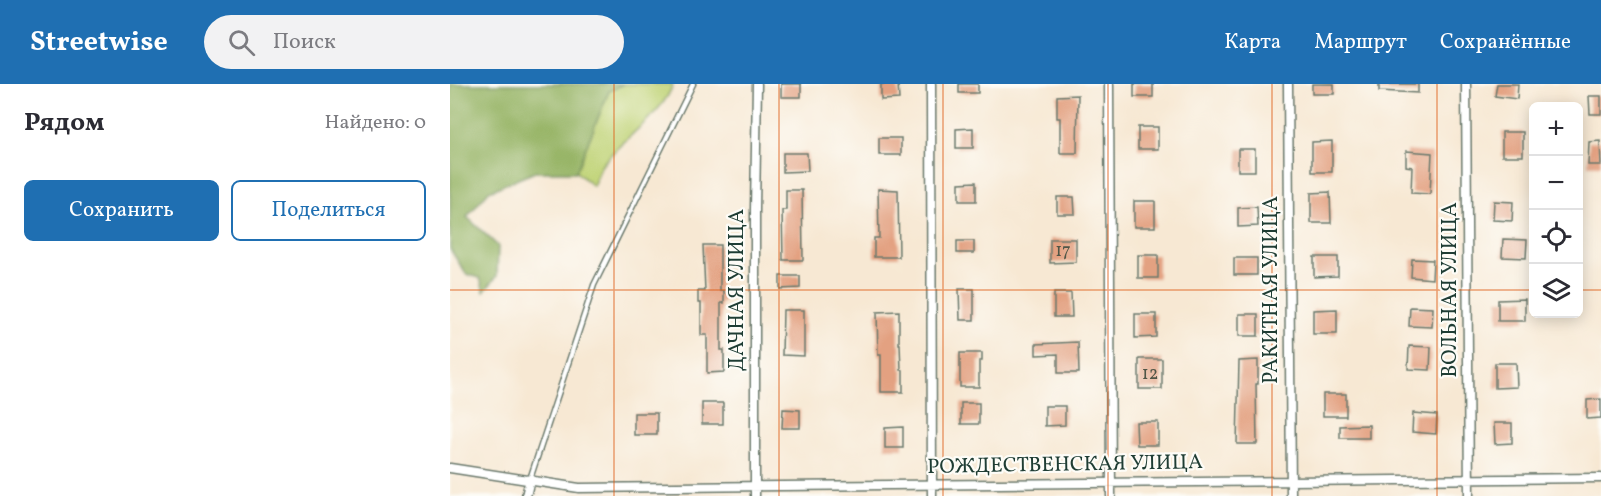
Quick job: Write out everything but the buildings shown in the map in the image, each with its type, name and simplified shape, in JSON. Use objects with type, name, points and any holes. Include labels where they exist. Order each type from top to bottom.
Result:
[{"type":"street","name":"ДАЧНАЯ УЛИЦА","points":[[755,491],[757,84]]},
{"type":"street","points":[[931,84],[932,496]]},
{"type":"street","points":[[1109,84],[1111,496]]},
{"type":"street","name":"РАКИТНАЯ УЛИЦА","points":[[1288,84],[1291,496]]},
{"type":"street","name":"ВОЛЬНАЯ УЛИЦА","points":[[1467,84],[1469,496]]},
{"type":"street","name":"РОЖДЕСТВЕНСКАЯ УЛИЦА","points":[[450,468],[530,479],[579,492],[755,491],[932,484],[1601,478]]},
{"type":"street","points":[[526,496],[530,479]]},
{"type":"lane","points":[[530,479],[594,285],[693,84]]},
{"type":"green space","points":[[450,84],[624,84],[609,91],[576,172],[535,172],[489,191],[467,217],[498,246],[497,276],[484,292],[480,278],[466,274],[450,249]]},
{"type":"green space","points":[[624,84],[673,84],[661,106],[602,165],[593,186],[576,172],[609,91]]}]
